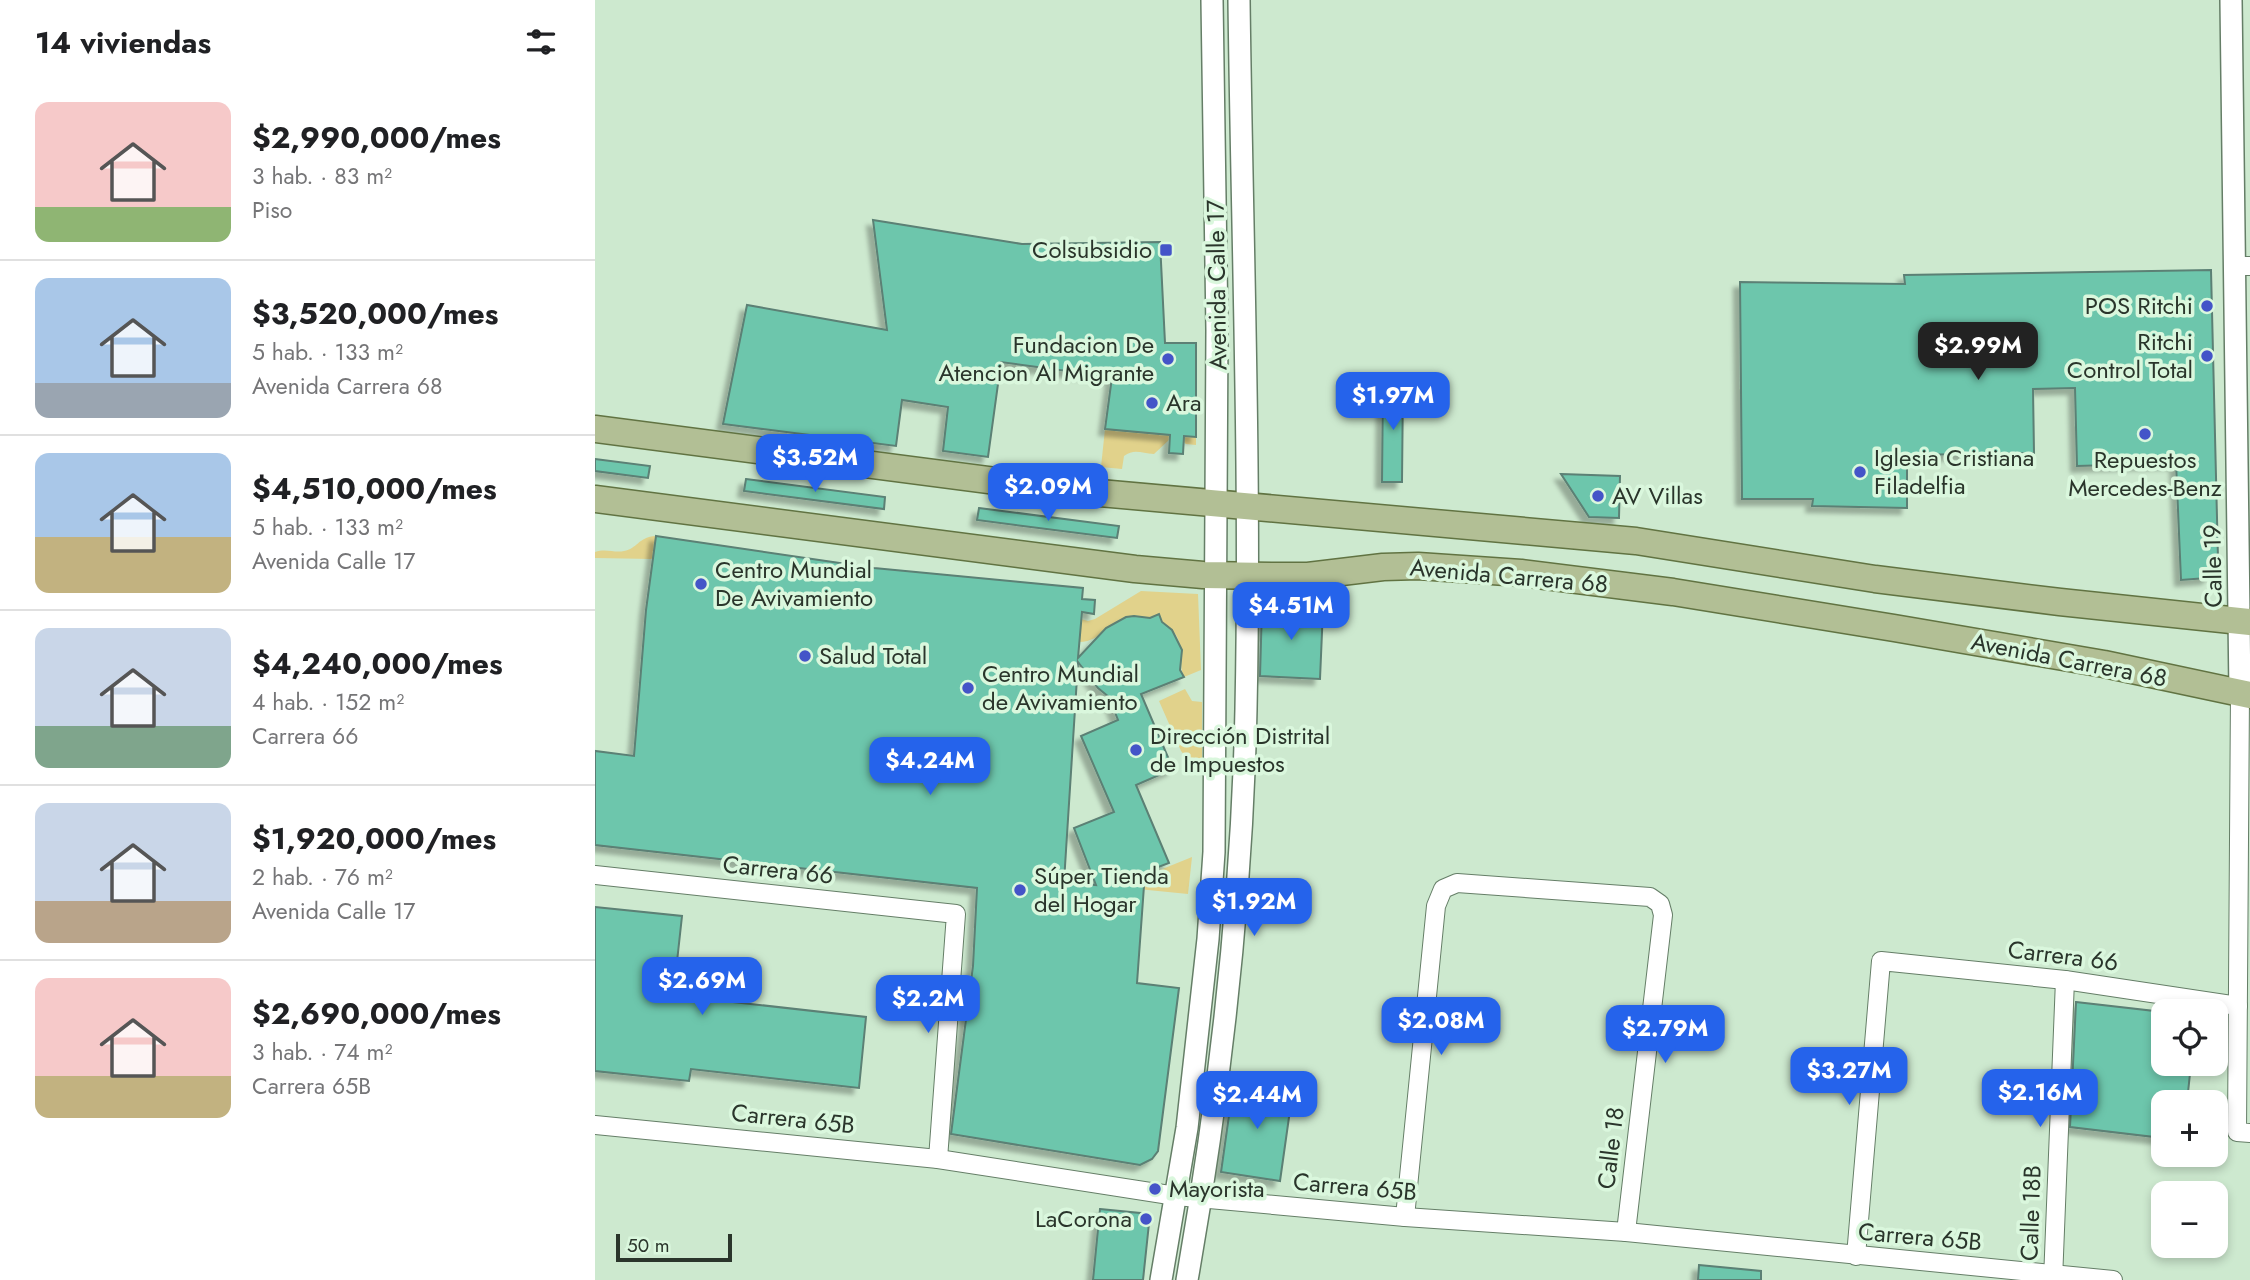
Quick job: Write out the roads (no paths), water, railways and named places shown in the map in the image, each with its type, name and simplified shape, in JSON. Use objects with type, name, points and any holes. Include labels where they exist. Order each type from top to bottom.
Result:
[{"type":"main road","name":"Avenida Carrera 68","points":[[595,429],[972,479],[1216,505],[1636,541],[1875,579],[2060,603],[2245,621]]},
{"type":"main road","name":"Avenida Carrera 68","points":[[595,499],[1121,567],[1216,575],[1308,576],[1383,567],[1418,566],[1547,576],[1705,597],[2077,659],[2245,694]]},
{"type":"street","name":"Avenida Calle 17","points":[[1161,1280],[1187,1128],[1207,953],[1214,852],[1217,330],[1212,0]]},
{"type":"street","name":"Avenida Calle 17","points":[[1187,1280],[1225,1019],[1239,855],[1246,711],[1239,0]]},
{"type":"street","name":"Calle 19","points":[[2231,0],[2242,266],[2245,694],[2238,1006],[2243,1133]]},
{"type":"street","points":[[1214,852],[1239,855]]},
{"type":"street","name":"Carrera 66","points":[[595,875],[955,914],[938,1159]]},
{"type":"street","name":"Calle 18","points":[[1405,1217],[1436,906],[1443,889],[1457,883],[1650,897],[1660,904],[1664,915],[1626,1232]]},
{"type":"street","name":"Carrera 66","points":[[1856,1256],[1881,961],[2065,980],[2238,1006]]},
{"type":"street","name":"Calle 18B","points":[[2053,1277],[2065,980]]},
{"type":"street","name":"Carrera 65B","points":[[595,1125],[938,1159],[1177,1196],[1405,1217],[1626,1232],[2053,1277],[2113,1280]]},
{"type":"place","name":"Colsubsidio","points":[[1166,250]]},
{"type":"place","name":"POS Ritchi","points":[[2207,306]]},
{"type":"place","name":"Ritchi Control Total","points":[[2207,356]]},
{"type":"place","name":"Fundacion De Atencion Al Migrante","points":[[1168,359]]},
{"type":"place","name":"Ara","points":[[1152,403]]},
{"type":"place","name":"Repuestos Mercedes-Benz","points":[[2145,434]]},
{"type":"place","name":"Iglesia Cristiana Filadelfia","points":[[1860,472]]},
{"type":"place","name":"AV Villas","points":[[1598,496]]},
{"type":"place","name":"Centro Mundial De Avivamiento","points":[[701,584]]},
{"type":"place","name":"Salud Total","points":[[805,656]]},
{"type":"place","name":"Centro Mundial de Avivamiento","points":[[968,688]]},
{"type":"place","name":"Dirección Distrital de Impuestos","points":[[1136,750]]},
{"type":"place","name":"Súper Tienda del Hogar","points":[[1020,890]]},
{"type":"place","name":"Mayorista","points":[[1155,1189]]},
{"type":"place","name":"LaCorona","points":[[1146,1219]]}]
